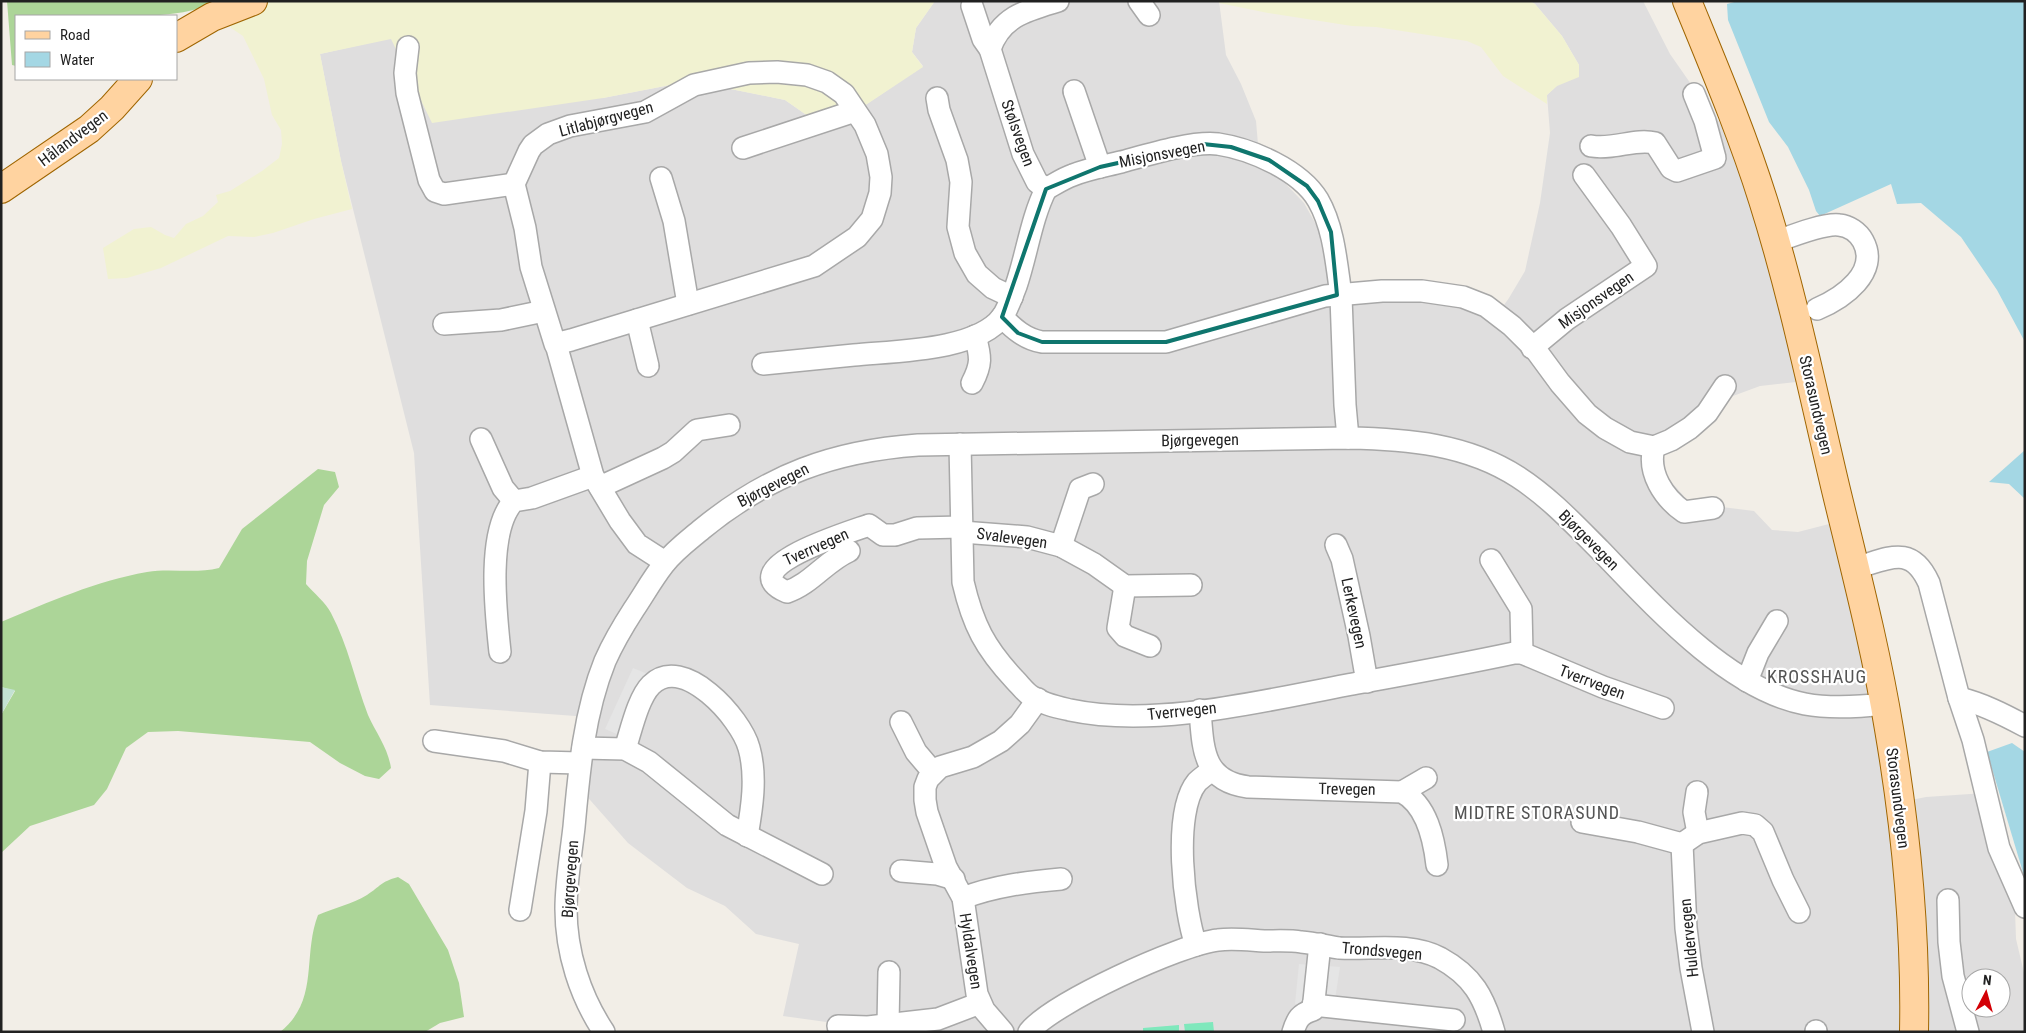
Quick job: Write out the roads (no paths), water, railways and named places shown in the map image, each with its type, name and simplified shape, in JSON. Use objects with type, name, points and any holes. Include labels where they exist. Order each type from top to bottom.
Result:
[{"type":"main road","points":[[178,37],[212,17],[253,1]]},
{"type":"main road","name":"Storasundvegen","points":[[1687,1],[1751,164],[1775,242],[1855,568],[1895,766],[1907,872],[1913,954],[1914,1032]]},
{"type":"main road","name":"Hålandvegen","points":[[1,189],[89,129],[112,108],[137,80]]},
{"type":"street","points":[[990,49],[1004,24],[1027,10],[1058,1]]},
{"type":"street","name":"Stølsvegen","points":[[972,6],[983,39],[990,49],[1024,154],[1037,182],[1046,189]]},
{"type":"street","points":[[408,47],[405,73],[407,93],[429,180],[435,191],[444,194],[514,184],[532,267],[544,311],[558,348],[596,481],[620,521],[637,544],[665,562]]},
{"type":"street","name":"Litlabjørgvegen","points":[[514,184],[520,167],[533,145],[548,134],[570,126],[645,112],[694,85],[749,73],[777,72],[807,75],[827,82],[844,94],[865,125],[874,147],[881,177],[880,193],[872,219],[857,237],[814,266],[555,344]]},
{"type":"street","name":"Misjonsvegen","points":[[1074,91],[1100,167]]},
{"type":"street","points":[[1591,146],[1604,148],[1647,141],[1655,142],[1671,168],[1677,171],[1715,158],[1705,121],[1694,94]]},
{"type":"street","points":[[937,98],[939,110],[957,160],[961,182],[958,227],[966,252],[977,274],[993,288],[1012,297]]},
{"type":"street","points":[[743,148],[855,111]]},
{"type":"street","name":"Misjonsvegen","points":[[1046,189],[1073,175],[1100,167],[1163,151],[1204,144],[1217,144],[1269,160],[1291,172],[1307,186],[1318,201],[1331,232],[1340,288],[1337,294],[1341,297],[1348,438]]},
{"type":"street","name":"Misjonsvegen","points":[[1532,348],[1567,319],[1646,266],[1622,226],[1584,175]]},
{"type":"street","points":[[662,178],[674,221],[688,304]]},
{"type":"street","points":[[763,364],[936,347],[975,336],[992,327],[1002,317],[1012,297],[1025,259],[1037,207],[1046,189]]},
{"type":"street","points":[[1775,242],[1796,234],[1836,224],[1849,227],[1860,235],[1868,250],[1868,261],[1861,276],[1844,295],[1817,309]]},
{"type":"street","points":[[1002,317],[1018,332],[1035,340],[1172,341],[1337,294],[1422,291],[1463,297],[1486,306],[1512,326],[1586,414],[1605,428],[1630,442],[1654,447],[1690,428],[1707,413],[1725,386]]},
{"type":"street","points":[[444,324],[500,320],[544,311]]},
{"type":"street","points":[[637,320],[648,366]]},
{"type":"street","points":[[972,383],[978,371],[980,360],[975,336]]},
{"type":"street","points":[[500,652],[497,621],[495,548],[504,516],[514,501],[532,498],[648,466],[673,452],[697,430],[729,425]]},
{"type":"street","name":"Bjørgevegen","points":[[604,1032],[585,996],[578,978],[568,935],[566,908],[582,756],[594,696],[605,662],[617,636],[665,562],[721,513],[770,483],[798,470],[841,456],[881,447],[960,444],[1348,438],[1398,439],[1431,444],[1468,453],[1518,476],[1549,499],[1679,628],[1747,681],[1785,699],[1814,705],[1844,707],[1884,704]]},
{"type":"street","points":[[481,439],[503,488],[514,501]]},
{"type":"street","name":"Tverrvegen","points":[[960,444],[963,582],[968,603],[983,641],[1002,667],[1031,696],[1053,706],[1102,716],[1159,715],[1367,682],[1522,653],[1603,687],[1663,708]]},
{"type":"street","points":[[1654,447],[1653,469],[1661,490],[1672,503],[1684,512],[1714,508]]},
{"type":"street","name":"Svalevegen","points":[[1061,546],[1080,488],[1093,484]]},
{"type":"street","name":"Tverrvegen","points":[[849,551],[839,555],[797,589],[787,592],[778,589],[772,579],[773,571],[778,564],[812,546],[868,525],[883,535],[895,535],[917,528],[962,529]]},
{"type":"street","name":"Svalevegen","points":[[962,529],[1027,537],[1061,546],[1094,564],[1125,586]]},
{"type":"street","name":"Lerkevegen","points":[[1336,545],[1342,559],[1367,682]]},
{"type":"street","points":[[1855,568],[1899,557],[1912,560],[1924,571],[1929,582],[1959,698],[1973,740],[1999,848],[2025,907]]},
{"type":"street","points":[[1491,560],[1521,609],[1522,653]]},
{"type":"street","points":[[1150,646],[1125,636],[1118,628],[1125,586],[1191,585]]},
{"type":"street","points":[[1747,681],[1758,653],[1777,622]]},
{"type":"street","points":[[625,749],[643,700],[649,688],[656,681],[676,675],[689,680],[707,692],[739,728],[749,747],[753,782],[747,836]]},
{"type":"street","points":[[1959,698],[1977,702],[2025,726]]},
{"type":"street","points":[[901,722],[916,752],[933,772],[940,767],[974,757],[1001,742],[1020,724],[1038,699]]},
{"type":"street","points":[[1196,945],[1189,915],[1181,849],[1186,810],[1192,792],[1197,783],[1212,770],[1204,747],[1200,710]]},
{"type":"street","points":[[434,741],[504,751],[540,762],[625,749],[649,762],[726,825],[822,874]]},
{"type":"street","points":[[520,910],[536,811],[540,762]]},
{"type":"street","name":"Trevegen","points":[[1212,770],[1229,782],[1248,787],[1402,792]]},
{"type":"street","name":"Hyldalvegen","points":[[933,772],[928,779],[925,800],[946,867],[958,889],[980,1003],[1004,1032]]},
{"type":"street","points":[[1426,778],[1402,792],[1416,802],[1434,840],[1436,865]]},
{"type":"street","name":"Huldervegen","points":[[1698,792],[1690,839],[1686,928],[1691,968],[1703,1032]]},
{"type":"street","points":[[1582,822],[1690,839],[1742,823],[1755,825],[1763,832],[1799,912]]},
{"type":"street","points":[[902,871],[938,874],[958,889]]},
{"type":"street","name":"Hyldalvegen","points":[[958,889],[981,891],[1061,879]]},
{"type":"street","points":[[1948,900],[1949,942],[1954,976],[1968,1032]]},
{"type":"street","name":"Trondsvegen","points":[[1029,1032],[1073,1000],[1152,962],[1196,945],[1218,940],[1242,939],[1300,941],[1339,948],[1419,951],[1439,958],[1465,975],[1477,988],[1494,1032]]},
{"type":"street","name":"Trondsvegen","points":[[1314,1004],[1320,944]]},
{"type":"street","points":[[874,1028],[889,972]]},
{"type":"street","name":"Hyldalvegen","points":[[838,1026],[874,1028],[938,1019],[980,1003]]},
{"type":"street","points":[[1293,1032],[1298,1018],[1302,1013],[1313,1010],[1314,1004],[1454,1020]]},
{"type":"water","points":[[1738,1],[2025,1],[2025,342],[1997,290],[1961,237],[1921,203],[1897,204],[1891,184],[1820,216],[1816,211],[1809,190],[1788,147],[1769,122],[1728,20],[1727,4]]},
{"type":"water","points":[[2025,450],[2025,499],[2009,484],[1989,482]]},
{"type":"water","points":[[2012,743],[2025,752],[2025,879],[1987,752]]},
{"type":"district","name":"KROSSHAUG","points":[[1817,676]]},
{"type":"district","name":"MIDTRE STORASUND","points":[[1537,812]]}]
